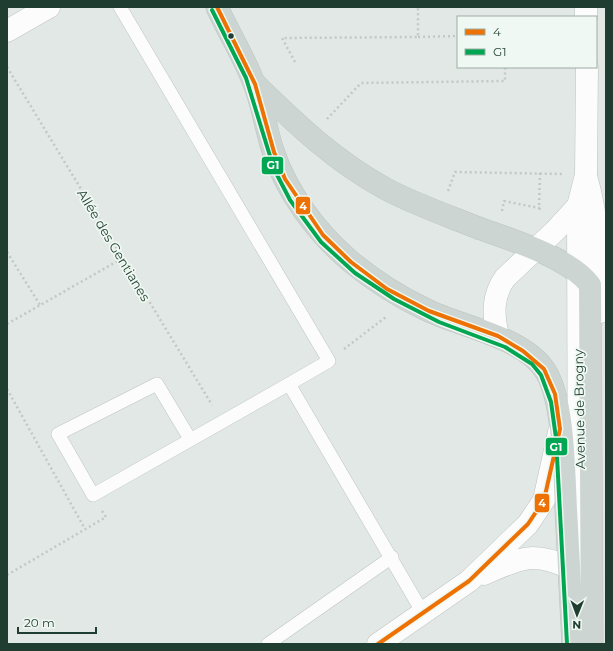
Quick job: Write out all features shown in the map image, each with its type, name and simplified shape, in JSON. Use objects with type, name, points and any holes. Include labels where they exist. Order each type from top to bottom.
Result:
[{"type":"main road","points":[[7,31],[49,7]]},
{"type":"main road","points":[[217,7],[255,84],[310,137],[362,176],[404,198],[536,249],[584,278]]},
{"type":"main road","name":"Avenue de Brogny","points":[[587,68],[586,175],[578,206],[584,278],[592,644]]},
{"type":"main road","name":"Avenue de Brogny","points":[[255,84],[274,152],[296,199],[323,235],[335,248],[381,285],[407,300],[446,318],[498,336],[523,351],[544,369],[555,394],[564,462],[573,644]]},
{"type":"main road","name":"Avenue de Brogny","points":[[586,175],[594,205],[600,283],[603,644]]},
{"type":"main road","points":[[498,336],[494,308],[499,287],[505,278],[556,230],[578,206]]},
{"type":"main road","name":"Avenue de Brogny","points":[[577,644],[580,569],[584,278]]},
{"type":"main road","points":[[378,644],[468,581],[528,524],[544,500],[560,429]]},
{"type":"main road","points":[[468,581],[519,558],[543,559],[569,568]]},
{"type":"lane","points":[[120,7],[329,361],[93,495],[58,434],[157,384],[190,439]]},
{"type":"lane","points":[[289,384],[392,557],[423,613]]},
{"type":"lane","points":[[268,644],[392,557]]},
{"type":"path","points":[[418,7],[418,37]]},
{"type":"path","points":[[295,62],[282,38],[457,36]]},
{"type":"path","name":"Allée des Gentianes","points":[[7,67],[222,422]]},
{"type":"path","points":[[310,137],[361,83],[505,81],[504,68]]},
{"type":"path","points":[[447,196],[455,172],[586,175]]},
{"type":"path","points":[[540,174],[539,208],[556,230]]},
{"type":"path","points":[[502,212],[504,201],[539,208]]},
{"type":"path","points":[[7,252],[40,305]]},
{"type":"path","points":[[7,324],[122,258]]},
{"type":"path","points":[[329,361],[407,300]]},
{"type":"path","points":[[7,389],[85,529]]},
{"type":"path","points":[[7,575],[106,517],[93,495]]},
{"type":"transit line","name":"4","points":[[217,7],[255,84],[274,152],[285,179],[323,235],[351,262],[387,289],[429,311],[498,336],[523,351],[544,369],[555,394],[560,429],[544,500],[528,524],[469,581],[378,644]]},
{"type":"transit line","name":"G1","points":[[212,10],[246,78],[274,169],[290,200],[321,242],[355,273],[394,299],[439,322],[505,347],[532,364],[541,375],[551,402],[556,438],[567,644]]}]
